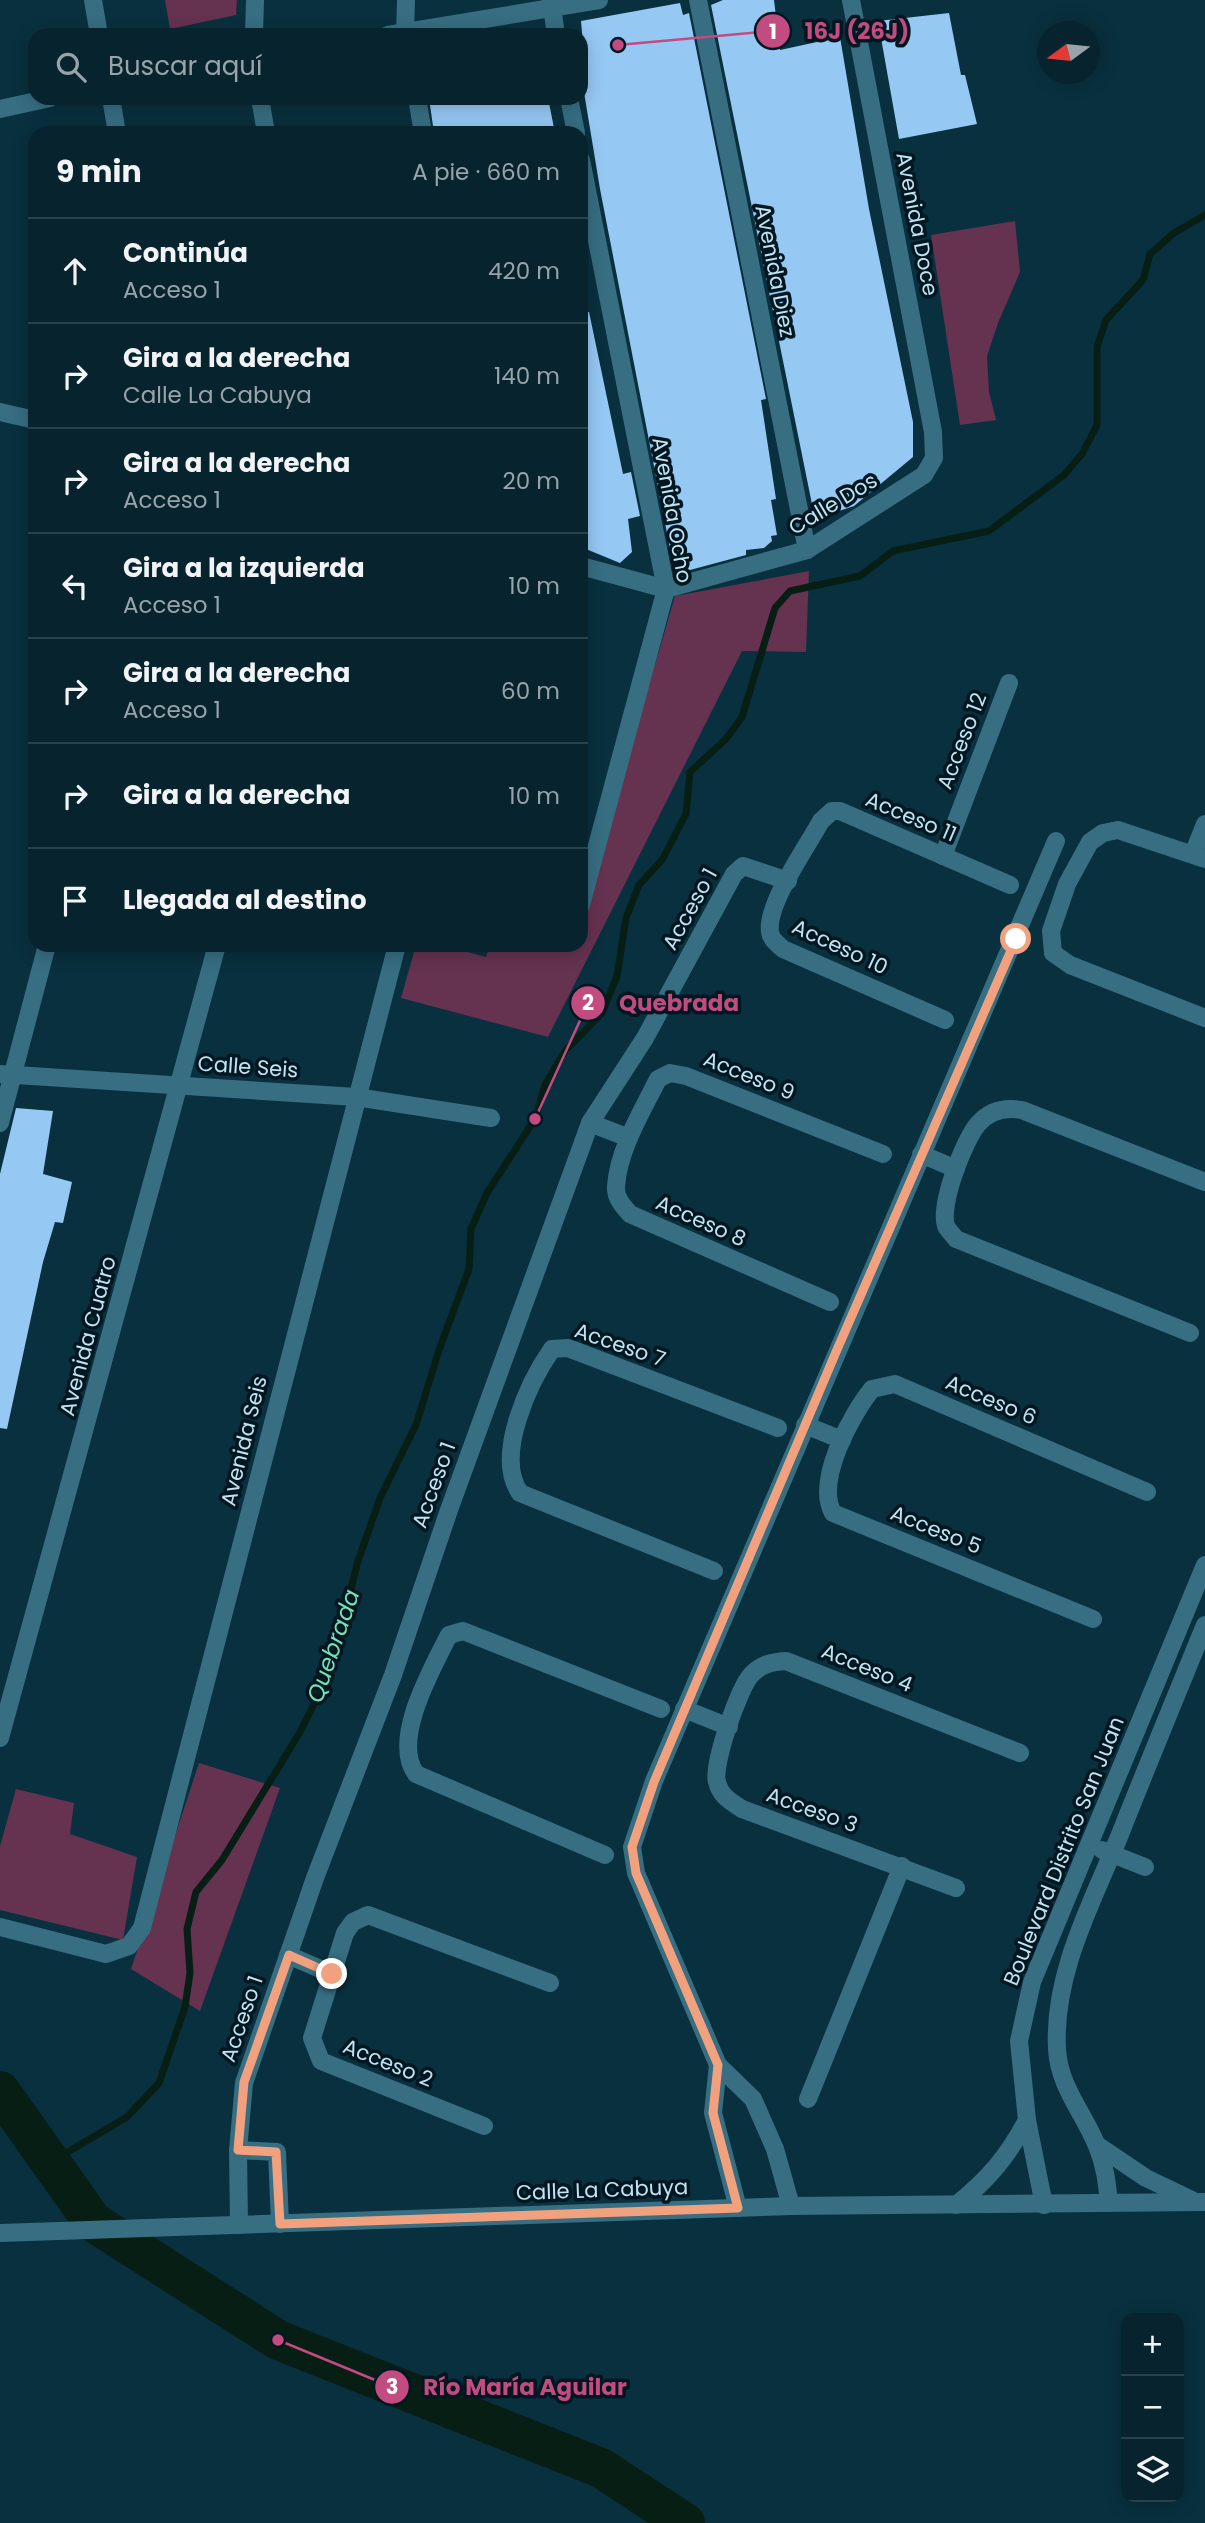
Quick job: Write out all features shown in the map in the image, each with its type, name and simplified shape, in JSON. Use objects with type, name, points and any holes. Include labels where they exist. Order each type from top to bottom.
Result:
[{"type":"street","points":[[93,0],[98,28]]},
{"type":"street","points":[[254,28],[255,0]]},
{"type":"street","points":[[400,28],[406,0]]},
{"type":"street","points":[[429,28],[551,4],[599,0]]},
{"type":"street","name":"Avenida Diez","points":[[698,0],[807,550]]},
{"type":"street","name":"Avenida Doce","points":[[851,0],[933,432],[934,458]]},
{"type":"street","points":[[551,4],[555,28]]},
{"type":"street","points":[[0,109],[28,103]]},
{"type":"street","points":[[112,105],[116,126]]},
{"type":"street","points":[[261,105],[265,126]]},
{"type":"street","points":[[418,105],[422,126]]},
{"type":"street","points":[[570,105],[575,126]]},
{"type":"street","name":"Avenida Ocho","points":[[588,195],[666,589],[588,879]]},
{"type":"street","points":[[0,412],[28,418]]},
{"type":"street","name":"Calle Dos","points":[[666,589],[807,550],[924,475],[934,458]]},
{"type":"street","points":[[588,568],[666,589]]},
{"type":"street","name":"Acceso 12","points":[[943,856],[1009,682]]},
{"type":"street","name":"Acceso 11","points":[[788,881],[821,821],[832,811],[840,811],[1010,885]]},
{"type":"street","points":[[1205,824],[1199,857],[1118,830],[1103,833],[1090,842],[1067,884],[1051,932],[1053,953],[1070,965],[1205,1018]]},
{"type":"street","points":[[791,2206],[775,2149],[753,2099],[718,2065],[636,1873],[632,1847],[654,1782],[684,1709],[921,1154],[988,1005],[1056,841]]},
{"type":"street","name":"Acceso 1","points":[[239,2225],[238,2150],[244,2082],[590,1123],[645,1038],[734,874],[743,866],[788,881]]},
{"type":"street","points":[[1041,875],[1067,884]]},
{"type":"street","name":"Acceso 10","points":[[788,881],[772,909],[770,932],[773,941],[783,949],[945,1020]]},
{"type":"street","points":[[0,1123],[6,1074],[45,952]]},
{"type":"street","name":"Avenida Cuatro","points":[[0,1738],[181,1085],[215,952]]},
{"type":"street","name":"Avenida Seis","points":[[0,1927],[106,1954],[129,1946],[142,1928],[395,952]]},
{"type":"street","name":"Acceso 9","points":[[629,1138],[658,1079],[670,1073],[686,1076],[883,1154]]},
{"type":"street","name":"Calle Seis","points":[[6,1074],[356,1097],[492,1118]]},
{"type":"street","points":[[1190,1333],[956,1239],[946,1227],[946,1216],[956,1169],[978,1124],[1005,1107],[1022,1110],[1205,1181]]},
{"type":"street","points":[[590,1123],[629,1138]]},
{"type":"street","name":"Acceso 8","points":[[629,1138],[616,1187],[620,1202],[630,1214],[830,1301]]},
{"type":"street","points":[[921,1154],[956,1169]]},
{"type":"street","name":"Acceso 7","points":[[714,1572],[520,1493],[512,1482],[509,1466],[519,1414],[552,1349],[568,1348],[778,1428]]},
{"type":"street","name":"Acceso 6","points":[[842,1440],[859,1406],[872,1389],[895,1384],[1147,1492]]},
{"type":"street","points":[[488,1402],[519,1414]]},
{"type":"street","points":[[805,1425],[842,1440]]},
{"type":"street","name":"Acceso 5","points":[[842,1440],[827,1482],[826,1500],[833,1513],[1093,1619]]},
{"type":"street","name":"Boulevard Distrito San Juan","points":[[1044,2205],[1027,2120],[1019,2041],[1032,1982],[1205,1565]]},
{"type":"street","points":[[1109,2203],[1106,2173],[1097,2145],[1065,2087],[1057,2053],[1056,2012],[1062,1980],[1205,1625]]},
{"type":"street","points":[[605,1855],[416,1774],[406,1750],[423,1687],[449,1635],[463,1631],[661,1709]]},
{"type":"street","name":"Acceso 4","points":[[729,1727],[750,1675],[768,1662],[786,1661],[1020,1753]]},
{"type":"street","points":[[393,1675],[423,1687]]},
{"type":"street","points":[[684,1709],[729,1727]]},
{"type":"street","name":"Acceso 3","points":[[729,1727],[717,1761],[716,1780],[724,1798],[742,1809],[956,1888]]},
{"type":"street","points":[[1089,1845],[1145,1867]]},
{"type":"street","points":[[808,2099],[902,1867]]},
{"type":"street","points":[[289,1955],[332,1974],[345,1933],[353,1922],[368,1915],[550,1983]]},
{"type":"street","name":"Acceso 2","points":[[332,1974],[312,2038],[321,2061],[484,2126]]},
{"type":"street","points":[[718,2065],[713,2113],[738,2208]]},
{"type":"street","points":[[956,2205],[987,2180],[1010,2152],[1027,2120]]},
{"type":"street","points":[[1097,2145],[1146,2178],[1200,2202]]},
{"type":"street","points":[[238,2150],[276,2152],[280,2224]]},
{"type":"street","name":"Calle La Cabuya","points":[[0,2233],[791,2206],[1200,2202]]},
{"type":"shaded area","points":[[165,0],[237,0],[236,15],[170,28]]},
{"type":"shaded area","points":[[1015,221],[1020,272],[987,356],[989,392],[996,420],[960,425],[931,235]]},
{"type":"shaded area","points":[[809,571],[806,652],[742,651],[548,1037],[401,998],[414,952],[467,952],[486,957],[488,952],[588,952],[588,895],[675,596]]},
{"type":"shaded area","points":[[199,1763],[280,1788],[200,2011],[131,1969]]},
{"type":"shaded area","points":[[16,1789],[74,1803],[70,1834],[137,1857],[123,1940],[0,1910],[0,1846]]},
{"type":"building","points":[[723,0],[774,0],[780,50],[840,37],[869,209],[913,422],[913,457],[854,506],[815,519],[711,5]]},
{"type":"building","points":[[680,3],[683,15],[689,13],[766,399],[761,400],[776,499],[771,500],[777,535],[771,536],[772,541],[764,548],[746,550],[746,555],[675,574],[600,189],[586,105],[588,28],[582,28],[581,21]]},
{"type":"building","points":[[949,13],[961,75],[965,75],[977,124],[899,139],[878,21]]},
{"type":"building","points":[[430,105],[549,105],[554,126],[433,126]]},
{"type":"building","points":[[588,312],[623,474],[631,472],[640,516],[628,519],[632,552],[620,563],[588,550]]},
{"type":"building","points":[[16,1108],[53,1111],[43,1174],[72,1182],[63,1223],[55,1222],[43,1262],[7,1429],[0,1428],[0,1174]]},
{"type":"waterway","name":"Quebrada","points":[[51,2162],[127,2117],[159,2083],[185,2007],[190,1973],[187,1929],[196,1892],[222,1860],[300,1732],[329,1674],[358,1561],[380,1498],[416,1425],[439,1350],[469,1269],[471,1229],[487,1193],[535,1119],[545,1085],[565,1051],[602,1013],[617,976],[626,918],[639,885],[662,860],[686,814],[690,772],[726,739],[742,717],[775,608],[790,591],[860,576],[893,551],[989,531],[1064,475],[1082,454],[1097,425],[1097,347],[1106,320],[1143,280],[1150,254],[1174,233],[1205,215]]},
{"type":"waterway","points":[[0,2091],[93,2222],[278,2340],[601,2468],[685,2523]]},
{"type":"place","name":"16J (26J)","points":[[618,45]]},
{"type":"place","name":"Quebrada","points":[[535,1119]]},
{"type":"place","name":"Río María Aguilar","points":[[278,2340]]},
{"type":"route","points":[[332,1974],[289,1955],[244,2082],[238,2150],[276,2152],[280,2224],[738,2208],[713,2113],[718,2065],[636,1873],[632,1847],[654,1782],[717,1629],[1016,939]]}]
